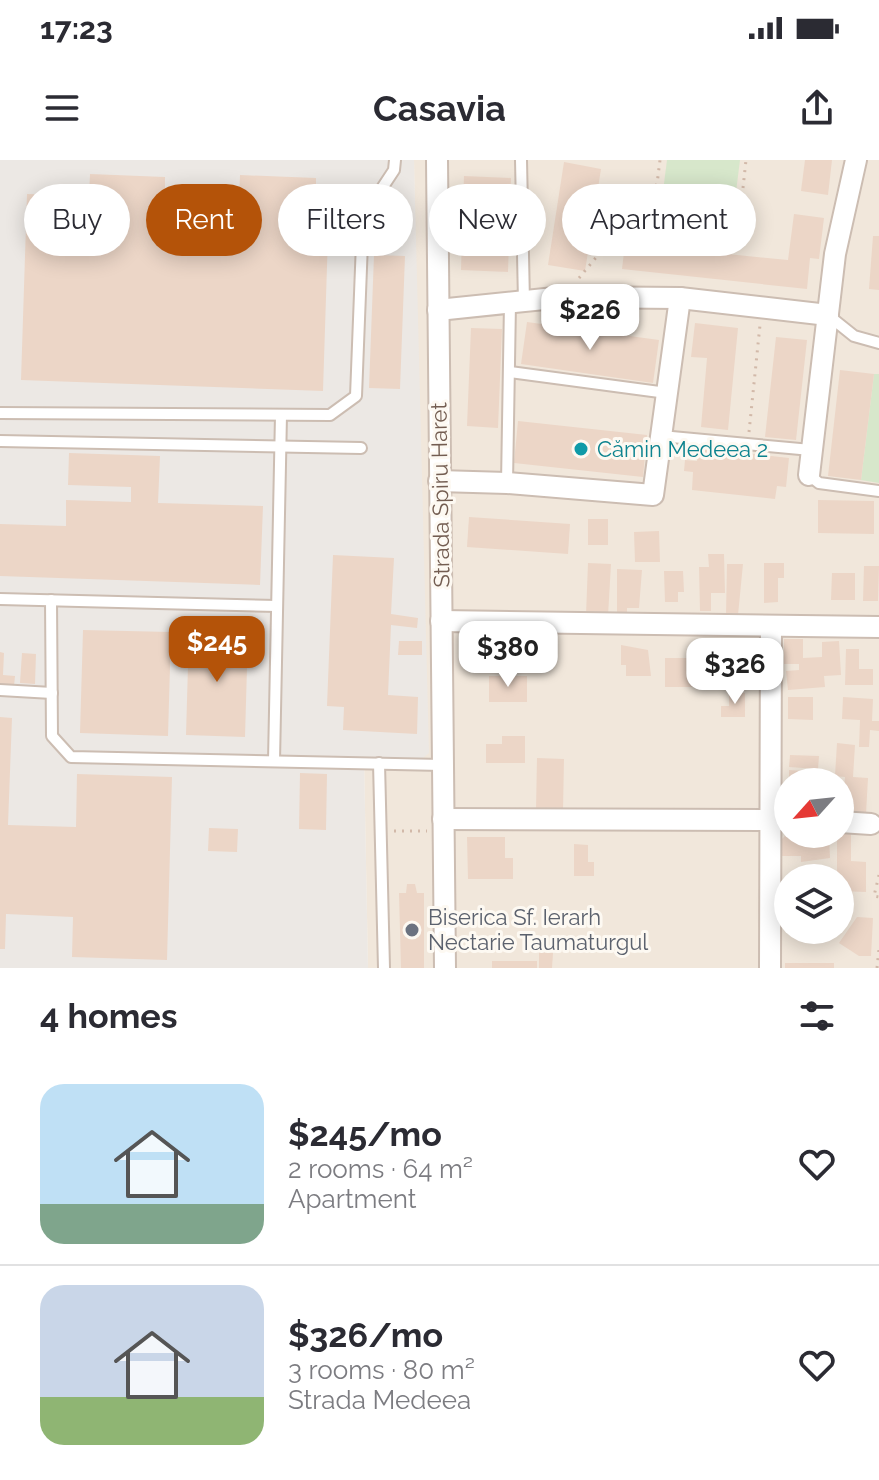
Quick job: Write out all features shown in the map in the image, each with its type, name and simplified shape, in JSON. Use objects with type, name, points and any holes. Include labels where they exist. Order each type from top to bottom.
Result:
[{"type":"street","name":"Strada Spiru Haret","points":[[437,160],[445,968]]},
{"type":"street","points":[[809,475],[835,254],[856,160]]},
{"type":"street","points":[[438,310],[564,297],[680,298],[828,315]]},
{"type":"street","points":[[439,481],[507,483],[653,495],[680,298]]},
{"type":"street","points":[[441,621],[879,627]]},
{"type":"street","points":[[771,626],[777,768]]},
{"type":"street","points":[[443,824],[774,819]]},
{"type":"street","points":[[854,823],[871,824]]},
{"type":"street","points":[[770,968],[777,848]]},
{"type":"lane","points":[[0,413],[330,415],[356,396],[363,217],[394,170],[395,160]]},
{"type":"lane","points":[[507,483],[521,160]]},
{"type":"lane","points":[[828,315],[854,336],[879,343]]},
{"type":"lane","points":[[510,372],[667,393]]},
{"type":"lane","points":[[274,761],[281,415]]},
{"type":"lane","points":[[661,436],[811,450]]},
{"type":"lane","points":[[0,441],[361,448]]},
{"type":"lane","points":[[809,475],[819,483],[879,491]]},
{"type":"lane","points":[[0,599],[277,606]]},
{"type":"lane","points":[[51,600],[52,736],[71,757],[442,765]]},
{"type":"lane","points":[[0,690],[52,693]]},
{"type":"lane","points":[[379,763],[384,968]]},
{"type":"path","points":[[657,184],[660,160]]},
{"type":"path","points":[[743,184],[746,160]]},
{"type":"path","points":[[564,297],[598,256]]},
{"type":"path","points":[[747,444],[762,308]]},
{"type":"path","points":[[380,832],[443,824]]},
{"type":"path","points":[[879,875],[874,896],[879,897]]},
{"type":"path","points":[[877,968],[879,949]]},
{"type":"shaded area","points":[[0,160],[414,160],[429,753],[423,758],[364,757],[368,968],[0,968]]},
{"type":"shaded area","points":[[414,160],[879,160],[879,968],[368,968],[364,757],[423,758]]},
{"type":"green space","points":[[667,160],[740,160],[737,184],[664,184]]},
{"type":"green space","points":[[874,374],[879,374],[879,483],[861,480]]},
{"type":"building","points":[[805,160],[832,160],[828,195],[801,191]]},
{"type":"building","points":[[564,162],[601,169],[599,184],[562,184],[562,256],[587,256],[585,271],[548,265]]},
{"type":"building","points":[[90,174],[165,177],[165,184],[146,184],[146,256],[262,256],[262,184],[240,184],[240,175],[316,178],[316,184],[278,184],[278,256],[327,256],[323,391],[21,380],[25,256],[130,256],[130,184],[90,184]]},
{"type":"building","points":[[464,176],[511,178],[511,184],[464,184]]},
{"type":"building","points":[[794,214],[824,218],[819,259],[810,258],[807,289],[622,269],[624,256],[747,256],[788,260]]},
{"type":"building","points":[[873,236],[879,236],[879,290],[869,289]]},
{"type":"building","points":[[374,256],[405,256],[400,389],[369,388]]},
{"type":"building","points":[[461,256],[509,256],[508,272],[461,270]]},
{"type":"building","points":[[527,322],[659,340],[653,383],[521,364]]},
{"type":"building","points":[[695,323],[738,328],[728,430],[701,427],[707,358],[691,357]]},
{"type":"building","points":[[471,328],[502,329],[498,428],[467,426]]},
{"type":"building","points":[[776,337],[807,340],[796,440],[765,437]]},
{"type":"building","points":[[840,370],[874,374],[861,480],[828,476]]},
{"type":"building","name":"Cămin Medeea 2","points":[[518,421],[647,435],[643,477],[514,463]]},
{"type":"building","points":[[698,448],[789,458],[786,487],[777,486],[775,499],[692,490],[693,472],[684,471],[685,460],[697,461]]},
{"type":"building","points":[[69,453],[160,456],[158,503],[263,506],[260,585],[0,576],[0,524],[66,526],[66,500],[131,502],[131,487],[68,485]]},
{"type":"building","points":[[818,500],[874,501],[874,534],[818,533]]},
{"type":"building","points":[[469,517],[570,524],[568,554],[467,547]]},
{"type":"building","points":[[588,519],[608,519],[608,545],[588,545]]},
{"type":"building","points":[[659,531],[660,562],[635,562],[634,532]]},
{"type":"building","points":[[708,554],[724,554],[725,593],[711,593],[711,611],[700,611],[699,567],[709,567]]},
{"type":"building","points":[[333,555],[394,558],[391,614],[418,618],[417,628],[391,625],[388,695],[418,697],[417,734],[343,730],[344,707],[327,706]]},
{"type":"building","points":[[588,563],[611,564],[608,616],[586,615]]},
{"type":"building","points":[[764,563],[784,563],[784,578],[778,578],[778,602],[764,603]]},
{"type":"building","points":[[727,564],[743,564],[738,615],[726,615]]},
{"type":"building","points":[[864,566],[879,566],[878,601],[863,601]]},
{"type":"building","points":[[617,569],[642,570],[639,608],[627,608],[627,613],[617,613]]},
{"type":"building","points":[[664,571],[683,571],[684,592],[678,592],[678,602],[665,602]]},
{"type":"building","points":[[832,573],[855,573],[855,600],[831,600]]},
{"type":"building","points":[[83,630],[171,632],[168,736],[80,733]]},
{"type":"building","points":[[189,631],[248,633],[245,737],[186,735]]},
{"type":"building","points":[[784,639],[803,639],[803,658],[822,657],[822,642],[839,641],[841,675],[824,676],[825,687],[788,690],[786,671],[799,670],[799,664],[784,664]]},
{"type":"building","points":[[399,641],[422,641],[422,655],[398,655]]},
{"type":"building","points":[[621,645],[648,650],[651,676],[626,676],[626,665],[621,665]]},
{"type":"building","points":[[846,649],[859,649],[859,669],[873,669],[873,685],[845,685]]},
{"type":"building","points":[[0,652],[4,653],[3,675],[15,676],[14,686],[0,685]]},
{"type":"building","points":[[22,653],[36,654],[35,684],[20,683]]},
{"type":"building","points":[[665,658],[695,658],[695,687],[665,687]]},
{"type":"building","points":[[489,676],[527,676],[527,702],[489,702]]},
{"type":"building","points":[[729,693],[745,693],[745,717],[721,717],[721,706],[729,706]]},
{"type":"building","points":[[788,697],[813,697],[813,720],[788,719]]},
{"type":"building","points":[[843,697],[873,699],[872,721],[879,721],[879,731],[870,730],[869,747],[859,747],[860,720],[842,719]]},
{"type":"building","points":[[0,717],[12,718],[8,825],[76,827],[77,774],[172,777],[167,960],[72,957],[73,917],[6,914],[5,949],[0,949]]},
{"type":"building","points":[[502,736],[525,736],[525,763],[486,763],[486,744],[502,744]]},
{"type":"building","points":[[837,743],[855,745],[854,768],[835,768]]},
{"type":"building","points":[[790,755],[819,756],[818,768],[789,767]]},
{"type":"building","points":[[537,758],[564,759],[563,810],[536,810]]},
{"type":"building","points":[[300,773],[327,774],[326,830],[299,829]]},
{"type":"building","points":[[854,777],[868,778],[866,814],[854,814]]},
{"type":"building","points":[[209,828],[238,829],[237,852],[208,851]]},
{"type":"building","points":[[467,837],[505,837],[505,858],[513,858],[513,879],[468,879]]},
{"type":"building","points":[[574,844],[588,845],[588,862],[594,862],[594,876],[574,876]]},
{"type":"building","points":[[782,848],[830,848],[830,858],[801,862],[801,856],[782,856]]},
{"type":"building","points":[[837,848],[851,848],[851,861],[866,862],[866,892],[854,892],[854,864],[837,864]]},
{"type":"building","name":"Biserica Sf. Ierarh Nectarie Taumaturgul","points":[[407,884],[415,884],[417,893],[424,893],[424,968],[401,968],[399,893],[406,893]]},
{"type":"building","points":[[857,917],[873,918],[871,956],[859,956],[841,944],[854,944],[854,921]]},
{"type":"building","points":[[539,952],[553,953],[552,968],[539,968]]},
{"type":"building","points":[[492,961],[537,961],[537,968],[492,968]]},
{"type":"building","points":[[785,963],[834,963],[834,968],[785,968]]},
{"type":"place","name":"Cămin Medeea 2","points":[[581,449]]},
{"type":"place","name":"Biserica Sf. Ierarh Nectarie Taumaturgul","points":[[412,930]]}]
